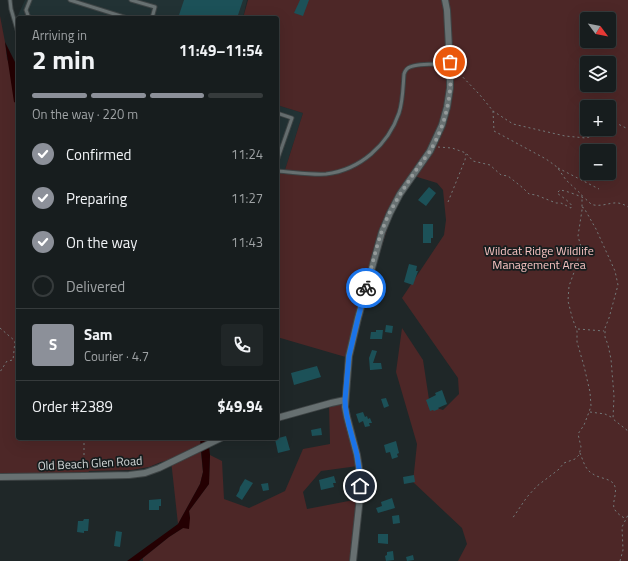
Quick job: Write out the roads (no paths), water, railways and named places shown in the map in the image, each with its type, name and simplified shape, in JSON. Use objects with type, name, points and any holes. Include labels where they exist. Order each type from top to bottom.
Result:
[{"type":"street","points":[[352,561],[360,497],[360,474],[345,407],[349,356],[382,232],[400,194],[430,151],[442,125],[448,107],[450,63],[447,10],[445,0]]},
{"type":"street","points":[[279,417],[345,400]]},
{"type":"street","name":"Old Beach Glen Road","points":[[0,477],[129,475],[145,473],[159,468],[216,440]]},
{"type":"lane","points":[[10,0],[10,9],[16,27]]},
{"type":"lane","points":[[28,16],[26,10],[30,0]]},
{"type":"lane","points":[[70,0],[121,16]]},
{"type":"lane","points":[[131,0],[156,7],[153,16]]},
{"type":"lane","points":[[279,171],[325,174],[344,170],[360,162],[380,146],[396,121],[401,105],[405,70],[415,65],[450,63]]},
{"type":"lane","points":[[279,114],[292,118],[279,154]]},
{"type":"park label","name":"Wildcat Ridge Wildlife Management Area","points":[[539,257]]}]
